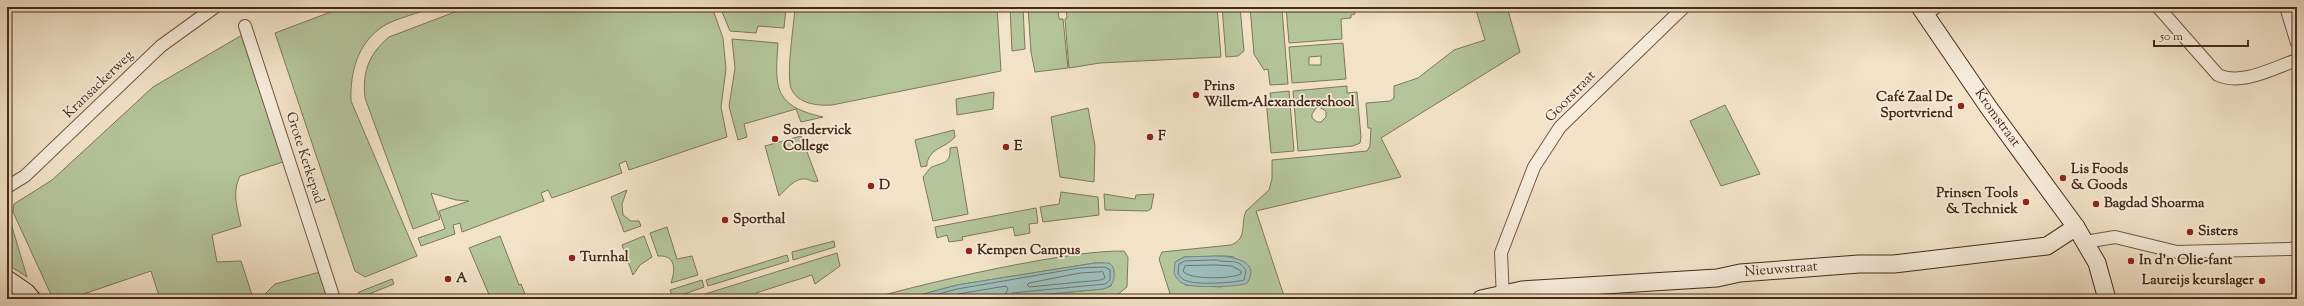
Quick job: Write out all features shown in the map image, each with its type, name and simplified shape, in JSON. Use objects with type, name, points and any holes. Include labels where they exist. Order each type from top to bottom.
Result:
[{"type":"street","name":"Kransackerweg","points":[[7,187],[25,176],[161,46],[215,7]]},
{"type":"street","name":"Goorstraat","points":[[1503,297],[1501,253],[1534,167],[1560,127],[1684,7]]},
{"type":"street","points":[[2158,7],[2218,75],[2228,80],[2244,78],[2297,60]]},
{"type":"street","points":[[2286,7],[2297,43]]},
{"type":"street","name":"Kromstraat","points":[[1927,10],[1989,108],[2076,227],[2097,264],[2107,299]]},
{"type":"street","name":"Grote Kerkepad","points":[[244,26],[334,299]]},
{"type":"street","name":"Nieuwstraat","points":[[1481,299],[1503,297],[1522,290],[1717,278],[1740,273],[1851,264],[1894,264],[2048,246],[2076,227]]},
{"type":"street","points":[[2085,242],[2115,237],[2178,252],[2290,249],[2297,247]]},
{"type":"street","points":[[7,279],[29,295]]},
{"type":"street","points":[[7,288],[29,295]]},
{"type":"green space","points":[[344,7],[436,7],[400,18],[382,27],[366,42],[354,70],[351,101],[417,256],[365,277],[355,271],[275,33]]},
{"type":"green space","points":[[468,7],[712,7],[723,38],[726,69],[721,107],[727,137],[629,170],[626,161],[619,164],[622,173],[552,198],[548,190],[541,193],[544,201],[462,232],[460,223],[453,225],[455,234],[421,246],[418,238],[445,229],[439,211],[469,201],[456,200],[431,193],[440,219],[413,229],[365,98],[364,89],[366,72],[368,64],[376,50],[389,37]]},
{"type":"green space","points":[[720,7],[786,7],[784,28],[758,26],[756,33],[730,31]]},
{"type":"green space","points":[[795,7],[997,7],[1001,71],[832,105],[808,103],[798,98],[791,88],[790,81],[789,72]]},
{"type":"green space","points":[[1010,7],[1023,7],[1025,49],[1012,51]]},
{"type":"green space","points":[[1028,7],[1058,7],[1059,19],[1063,19],[1068,68],[1035,72],[1031,52]]},
{"type":"green space","points":[[1066,7],[1217,7],[1221,57],[1100,63],[1069,68],[1065,19],[1067,18]]},
{"type":"green space","points":[[1222,7],[1240,7],[1244,51],[1238,56],[1226,57]]},
{"type":"green space","points":[[1250,7],[1280,7],[1282,9],[1288,84],[1270,85],[1268,69],[1264,70],[1254,54]]},
{"type":"green space","points":[[1286,7],[1354,7],[1355,14],[1351,15],[1351,18],[1341,19],[1342,39],[1289,43]]},
{"type":"green space","points":[[1475,7],[1507,7],[1520,52],[1381,138],[1401,177],[1256,211],[1285,299],[1171,297],[1159,259],[1162,252],[1231,245],[1240,239],[1243,231],[1244,216],[1246,211],[1269,190],[1272,179],[1272,160],[1367,151],[1370,146],[1371,128],[1368,128],[1366,103],[1390,101],[1394,98],[1394,86],[1418,78],[1454,50],[1485,40]],"holes":[[[1184,257],[1234,257],[1228,285],[1221,287],[1185,285],[1175,262]]]},
{"type":"green space","points":[[242,35],[286,161],[240,176],[236,188],[236,194],[241,226],[212,235],[217,262],[241,261],[252,295],[256,299],[160,299],[151,271],[69,299],[53,299],[13,212],[14,204],[52,180],[153,87]]},
{"type":"green space","points":[[732,39],[778,43],[777,72],[781,92],[786,100],[794,107],[823,117],[801,122],[796,109],[744,124],[747,137],[738,140],[729,106],[735,68]]},
{"type":"green space","points":[[1343,43],[1346,79],[1292,83],[1289,47]],"holes":[[[1321,56],[1321,65],[1309,65],[1309,57]]]},
{"type":"green space","points":[[1347,86],[1347,93],[1357,92],[1361,137],[1360,143],[1353,146],[1298,151],[1293,91]],"holes":[[[1319,107],[1326,111],[1326,117],[1321,122],[1317,122],[1312,118],[1312,114],[1316,108]]]},
{"type":"green space","points":[[1289,91],[1294,151],[1271,153],[1266,99],[1271,99],[1270,93]]},
{"type":"green space","points":[[994,92],[993,109],[957,115],[956,99]]},
{"type":"green space","points":[[1725,105],[1760,174],[1721,186],[1690,121]]},
{"type":"green space","points":[[1088,108],[1095,146],[1094,182],[1060,177],[1051,117]]},
{"type":"green space","points":[[954,130],[955,137],[932,153],[927,162],[927,166],[921,167],[915,140]]},
{"type":"green space","points":[[801,136],[818,181],[813,182],[806,179],[798,180],[791,184],[779,196],[765,146]]},
{"type":"green space","points":[[957,147],[968,214],[933,221],[923,177],[931,168],[946,162],[949,157],[950,148]]},
{"type":"green space","points":[[627,190],[622,204],[623,215],[631,221],[639,221],[641,226],[624,232],[611,197]]},
{"type":"green space","points":[[1061,192],[1098,197],[1099,215],[1043,222],[1040,207],[1059,204]]},
{"type":"green space","points":[[1104,194],[1135,199],[1136,195],[1154,194],[1151,209],[1147,211],[1105,210]]},
{"type":"green space","points":[[1036,208],[1038,223],[1029,224],[1030,233],[1015,236],[1013,227],[962,237],[963,240],[949,242],[947,235],[937,238],[935,227]]},
{"type":"green space","points":[[10,220],[27,277],[7,264],[7,221]]},
{"type":"green space","points":[[667,227],[677,259],[692,256],[698,275],[671,283],[674,269],[672,261],[664,256],[658,256],[650,233]]},
{"type":"green space","points":[[500,236],[519,285],[521,284],[527,299],[490,297],[469,248]]},
{"type":"green space","points":[[644,236],[652,257],[640,265],[633,275],[622,245]]},
{"type":"green space","points":[[834,241],[835,247],[793,260],[792,252]]},
{"type":"green space","points":[[1124,251],[1128,257],[1127,287],[1112,299],[994,299],[1103,289],[1111,286],[1114,270],[1105,263],[1095,263],[957,285],[905,299],[869,299],[952,278],[1015,265],[1080,254]]},
{"type":"green space","points":[[837,253],[840,266],[815,284],[812,275],[756,293],[758,299],[744,299],[743,297],[736,299],[689,299]]},
{"type":"green space","points":[[787,255],[789,261],[708,286],[706,280]]},
{"type":"green space","points":[[320,272],[328,299],[260,299],[275,284]]},
{"type":"green space","points":[[392,279],[394,284],[364,296],[365,299],[355,299],[359,292]]},
{"type":"green space","points":[[702,280],[704,287],[673,298],[670,290]]},
{"type":"water","points":[[1214,256],[1234,258],[1247,264],[1251,275],[1247,283],[1227,286],[1189,285],[1178,280],[1174,273],[1175,262],[1184,257]]},
{"type":"water","points":[[1095,263],[1109,263],[1113,267],[1114,278],[1112,284],[1107,288],[994,299],[905,299],[957,285]]},
{"type":"place","name":"Prins Willem-Alexanderschool","points":[[1196,95]]},
{"type":"place","name":"Café Zaal De Sportvriend","points":[[1961,106]]},
{"type":"place","name":"F","points":[[1150,137]]},
{"type":"place","name":"Sondervick College","points":[[775,139]]},
{"type":"place","name":"E","points":[[1006,147]]},
{"type":"place","name":"Lis Foods & Goods","points":[[2063,178]]},
{"type":"place","name":"D","points":[[871,186]]},
{"type":"place","name":"Prinsen Tools & Techniek","points":[[2026,202]]},
{"type":"place","name":"Bagdad Shoarma","points":[[2096,204]]},
{"type":"place","name":"Sporthal","points":[[725,220]]},
{"type":"place","name":"Sisters","points":[[2190,232]]},
{"type":"place","name":"Kempen Campus","points":[[969,251]]},
{"type":"place","name":"Turnhal","points":[[572,258]]},
{"type":"place","name":"In d'n Olie-fant","points":[[2131,261]]},
{"type":"place","name":"A","points":[[448,279]]},
{"type":"place","name":"Laureijs keurslager","points":[[2262,281]]}]
